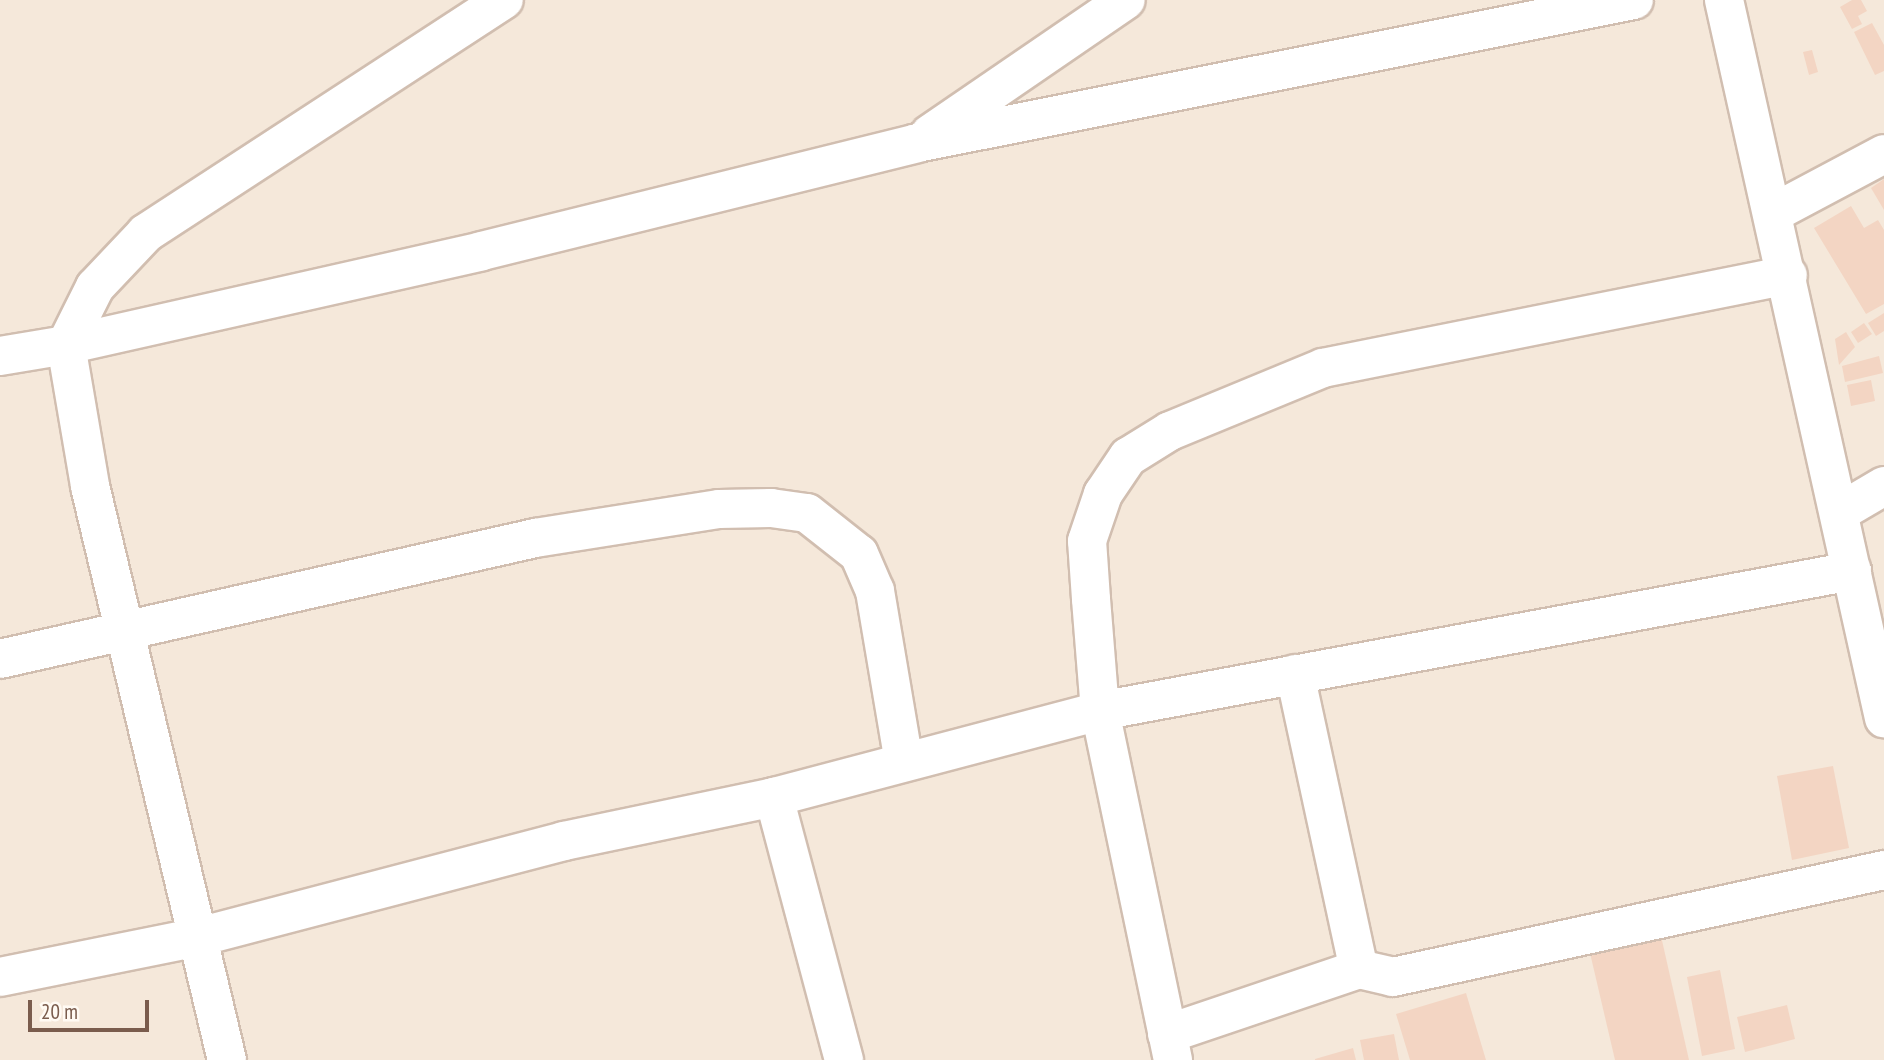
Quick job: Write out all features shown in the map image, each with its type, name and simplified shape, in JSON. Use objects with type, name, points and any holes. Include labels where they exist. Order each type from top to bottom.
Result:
[{"type":"street","points":[[227,1060],[90,486],[66,345],[94,287],[146,233],[504,0]]},
{"type":"street","points":[[917,143],[1126,0]]},
{"type":"street","points":[[0,356],[66,345],[482,251],[917,143],[1634,0]]},
{"type":"street","points":[[1724,0],[1774,212],[1884,718]]},
{"type":"street","points":[[1774,212],[1884,154]]},
{"type":"street","points":[[1788,275],[1323,368],[1170,431],[1128,457],[1103,494],[1087,541],[1100,711],[1170,1047],[1359,969],[1393,977],[1884,870]]},
{"type":"street","points":[[1840,512],[1884,486]]},
{"type":"street","points":[[0,659],[535,538],[719,509],[807,513],[859,554],[875,591],[904,762]]},
{"type":"street","points":[[0,977],[198,937],[564,841],[774,797],[1100,711],[1852,570]]},
{"type":"street","points":[[1294,674],[1359,969]]},
{"type":"street","points":[[774,797],[844,1060]]},
{"type":"shaded area","points":[[0,0],[1884,0],[1884,1060],[0,1060]]},
{"type":"building","points":[[1852,0],[1861,0],[1867,11],[1858,16],[1862,24],[1852,29],[1840,7]]},
{"type":"building","points":[[1872,23],[1884,45],[1884,71],[1875,75],[1854,32]]},
{"type":"building","points":[[1812,50],[1818,72],[1809,75],[1803,52]]},
{"type":"building","points":[[1884,179],[1884,210],[1871,188]]},
{"type":"building","points":[[1851,206],[1864,228],[1878,220],[1884,230],[1884,304],[1866,314],[1814,228]]},
{"type":"building","points":[[1884,313],[1884,331],[1876,336],[1868,323]]},
{"type":"building","points":[[1864,323],[1872,334],[1858,343],[1851,332]]},
{"type":"building","points":[[1846,332],[1855,347],[1839,365],[1835,339]]},
{"type":"building","points":[[1879,356],[1883,373],[1845,382],[1842,366]]},
{"type":"building","points":[[1871,380],[1875,401],[1851,406],[1847,385]]},
{"type":"building","points":[[1833,766],[1849,848],[1792,860],[1777,776]]},
{"type":"building","points":[[1661,936],[1689,1060],[1615,1060],[1590,953]]},
{"type":"building","points":[[1720,970],[1735,1049],[1702,1056],[1687,977]]},
{"type":"building","points":[[1466,993],[1486,1060],[1410,1060],[1396,1014]]},
{"type":"building","points":[[1787,1005],[1795,1039],[1745,1052],[1737,1017]]},
{"type":"building","points":[[1394,1034],[1399,1060],[1364,1060],[1360,1040]]},
{"type":"building","points":[[1353,1048],[1356,1060],[1315,1060],[1315,1059]]}]
